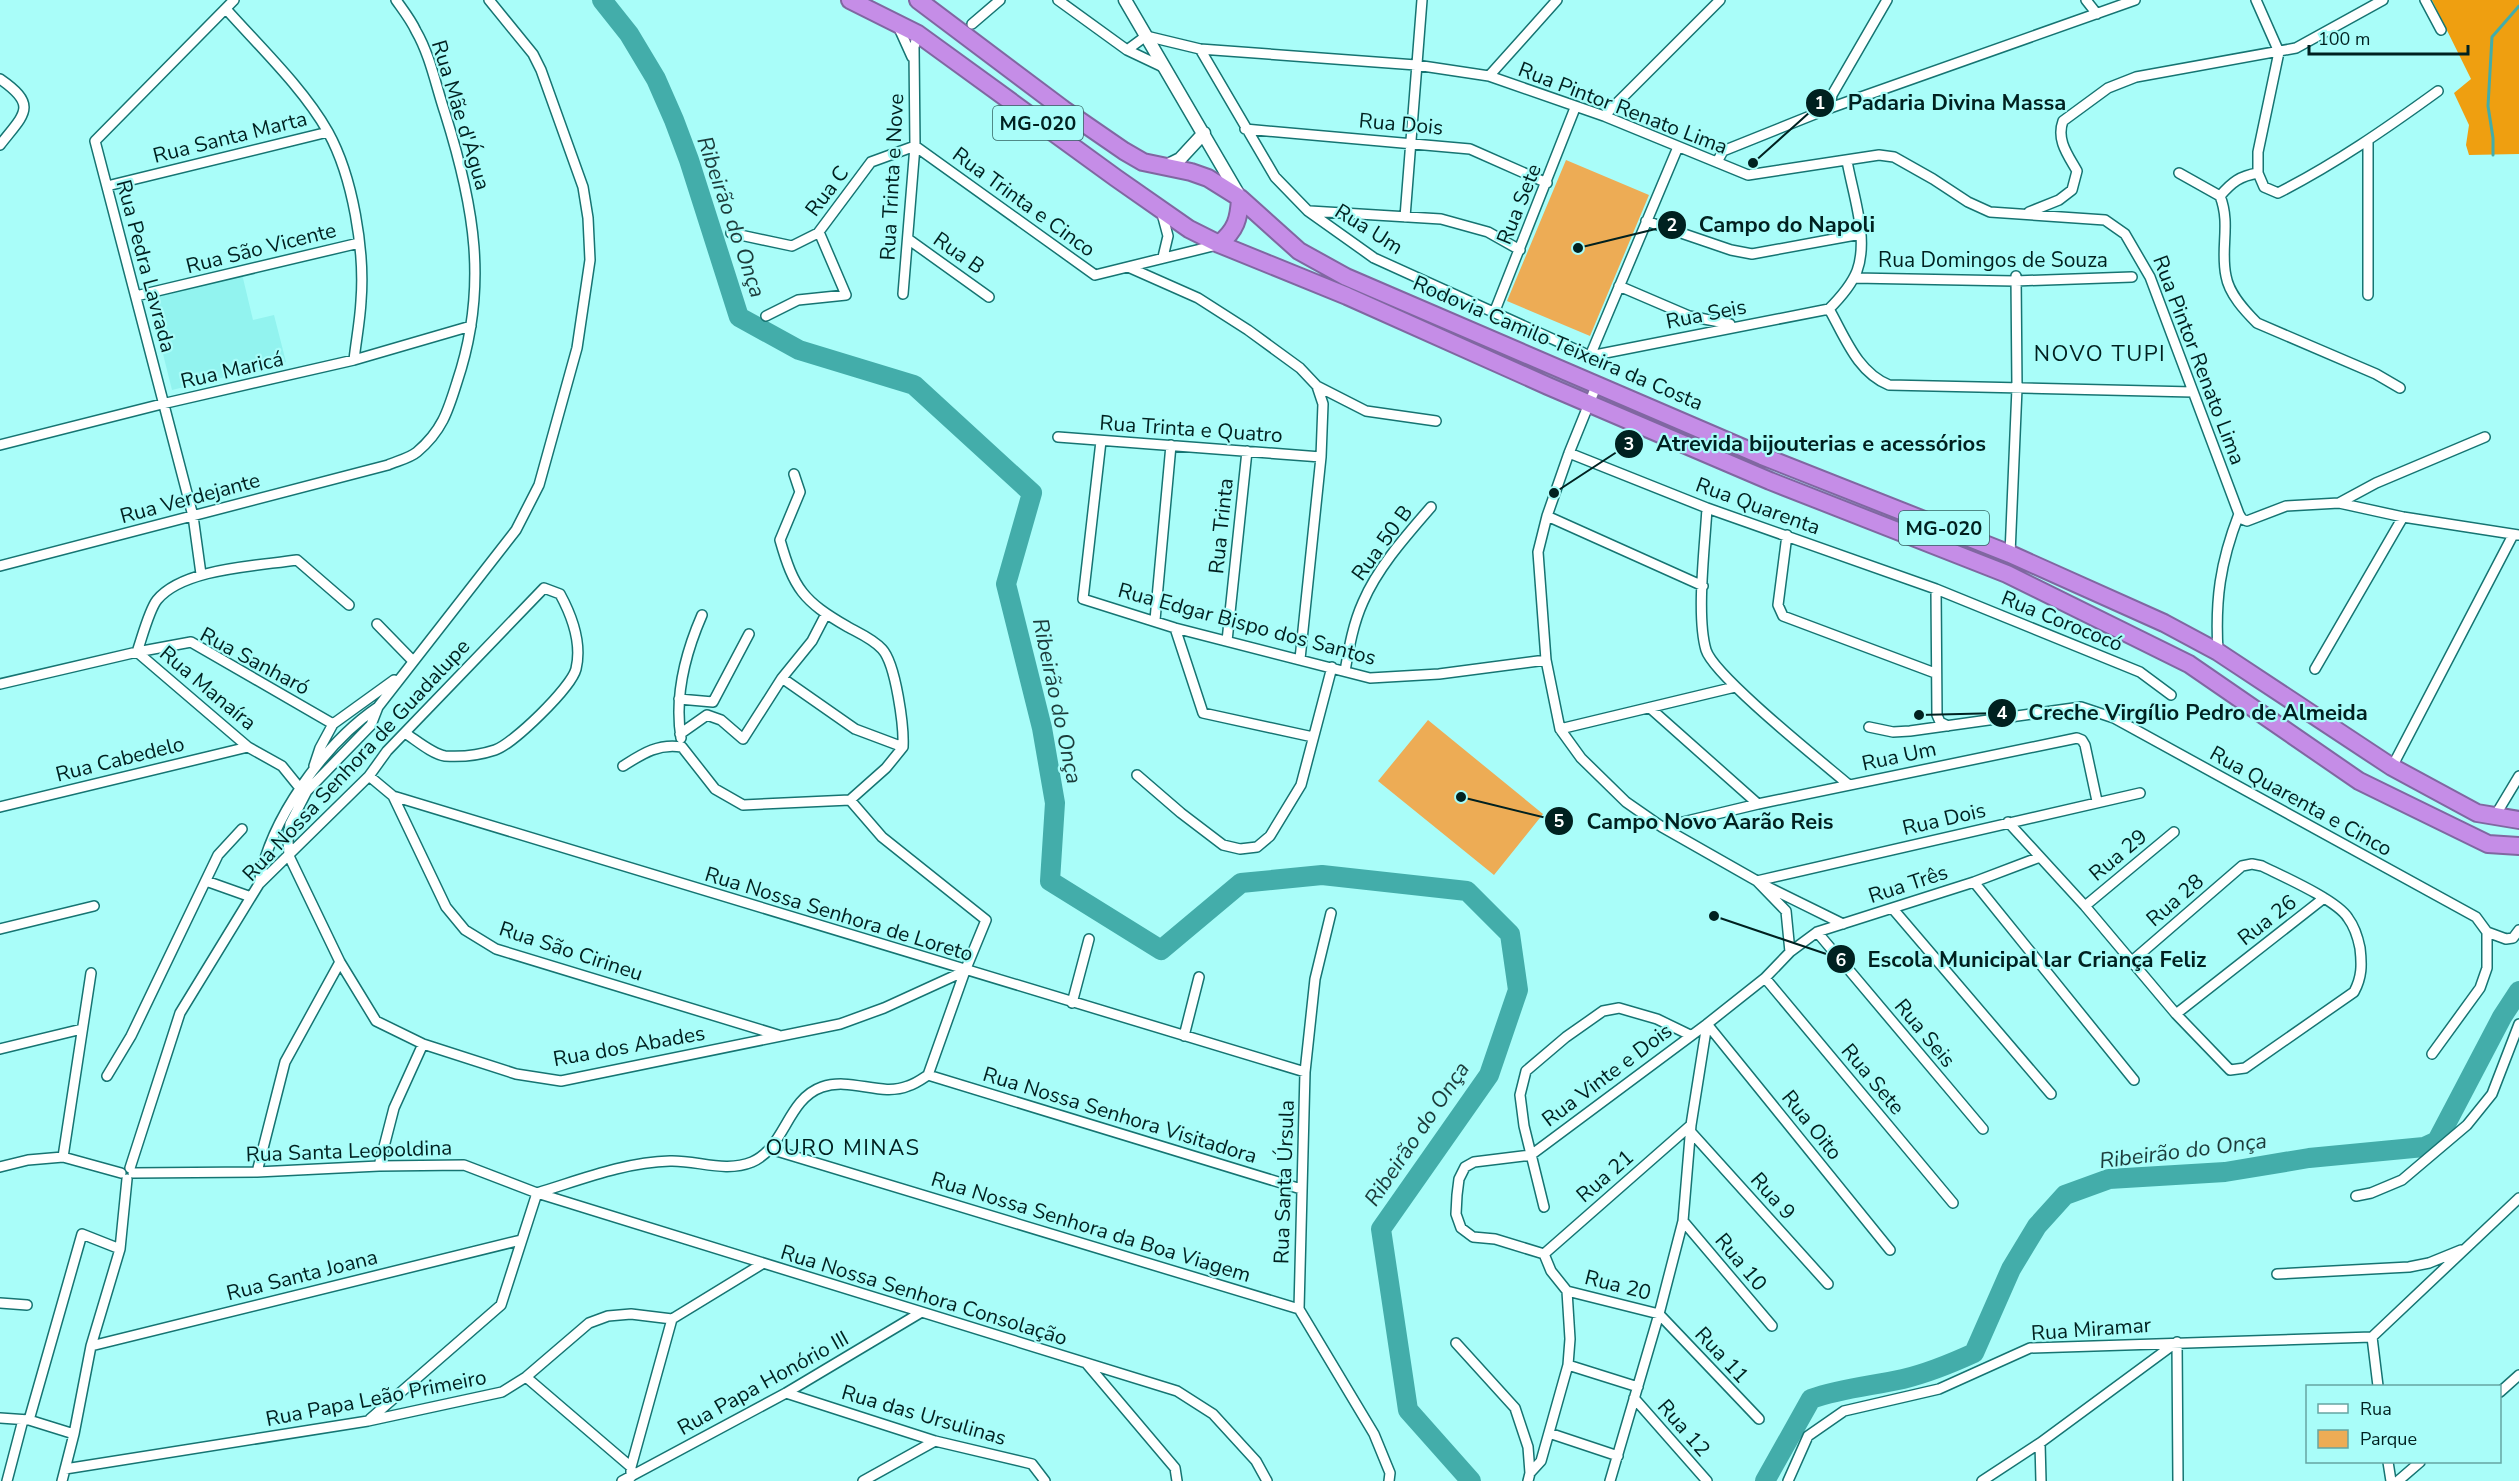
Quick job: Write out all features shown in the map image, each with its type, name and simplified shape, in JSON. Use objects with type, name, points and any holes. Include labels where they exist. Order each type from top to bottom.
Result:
[{"type":"highway","name":"MG-020","points":[[850,0],[918,34],[960,62],[1042,126],[1160,209],[1189,229],[1219,244]]},
{"type":"highway","name":"MG-020","points":[[918,0],[1063,109],[1115,145],[1143,162],[1208,178],[1240,198]]},
{"type":"highway","points":[[1219,244],[1235,229],[1239,217],[1240,198]]},
{"type":"highway","name":"Rodovia Camilo Teixeira da Costa","points":[[1240,198],[1299,251],[1346,277],[1762,456],[2010,554],[2164,623],[2218,652],[2392,767],[2477,813],[2519,820]]},
{"type":"highway","name":"Rodovia Camilo Teixeira da Costa","points":[[1219,244],[1347,296],[1770,482],[2007,574],[2189,664],[2360,781],[2488,844],[2519,846]]},
{"type":"street","points":[[234,0],[225,9],[287,76],[328,132],[342,165],[359,243],[361,300],[354,360]]},
{"type":"street","name":"Rua Mãe d'Água","points":[[388,465],[416,453],[444,421],[467,352],[476,268],[472,214],[461,164],[417,32],[396,0]]},
{"type":"street","points":[[289,856],[290,824],[307,790],[371,724],[378,707],[516,530],[539,485],[577,348],[590,260],[589,228],[583,188],[541,70],[533,54],[489,0]]},
{"type":"street","points":[[972,24],[1000,0]]},
{"type":"street","points":[[1058,0],[1127,50],[1165,68]]},
{"type":"street","name":"Rodovia Camilo Teixeira da Costa","points":[[1125,0],[1240,198]]},
{"type":"street","points":[[1405,217],[1422,0]]},
{"type":"street","points":[[1489,76],[1557,0]]},
{"type":"street","points":[[1604,116],[1720,0]]},
{"type":"street","points":[[1830,108],[1832,95],[1887,0]]},
{"type":"street","points":[[2086,0],[2097,14]]},
{"type":"street","points":[[1717,162],[1723,152],[1830,108],[2135,0]]},
{"type":"street","points":[[2256,0],[2279,52],[2258,152],[2258,173],[2264,187],[2278,193],[2368,142],[2438,91]]},
{"type":"street","points":[[2018,214],[2036,211],[2059,200],[2072,190],[2077,171],[2063,146],[2060,129],[2062,121],[2108,88],[2136,77],[2296,48],[2383,0]]},
{"type":"street","points":[[2425,0],[2441,30]]},
{"type":"street","name":"Rua Pedra Lavrada","points":[[201,574],[192,516],[95,141],[225,9]]},
{"type":"street","name":"Rua Trinta e Nove","points":[[897,22],[914,62]]},
{"type":"street","name":"Rua Trinta e Nove","points":[[903,294],[915,146],[914,47],[918,34]]},
{"type":"street","points":[[1127,50],[1146,36]]},
{"type":"street","name":"Rua Pintor Renato Lima","points":[[1146,36],[1200,49],[1416,65],[1489,76],[1575,108],[1604,116],[1748,175],[1879,155],[1894,157],[1968,202],[1990,212],[2099,220],[2113,224],[2132,243],[2141,277],[2193,392],[2239,514]]},
{"type":"street","name":"Rua Um","points":[[1200,49],[1275,177],[1308,211],[1374,258],[1590,356]]},
{"type":"street","points":[[0,78],[17,91],[25,104],[25,113],[0,145]]},
{"type":"street","name":"Rua Sete","points":[[1494,313],[1575,108]]},
{"type":"street","name":"Rua Dois","points":[[1245,129],[1470,148],[1547,183]]},
{"type":"street","name":"Rua Santa Marta","points":[[106,186],[328,132]]},
{"type":"street","points":[[1162,167],[1180,159],[1204,133]]},
{"type":"street","points":[[2368,142],[2368,295]]},
{"type":"street","name":"Rua C","points":[[730,233],[792,246],[819,232],[871,162],[915,146]]},
{"type":"street","name":"Rua Trinta e Cinco","points":[[915,146],[1095,275],[1219,244]]},
{"type":"street","points":[[1590,356],[1678,147]]},
{"type":"street","name":"Rua Domingos de Souza","points":[[1829,309],[1854,278],[1861,251],[1861,234],[1847,161]]},
{"type":"street","points":[[2179,173],[2220,196],[2226,216],[2226,278],[2246,312],[2258,323],[2376,374],[2400,388]]},
{"type":"street","points":[[2220,196],[2233,181],[2244,175],[2258,173]]},
{"type":"street","points":[[1160,209],[1168,236],[1163,257]]},
{"type":"street","points":[[1308,211],[1441,219],[1488,232],[1520,250]]},
{"type":"street","points":[[1646,221],[1731,250],[1752,254],[1861,234]]},
{"type":"street","points":[[766,316],[798,300],[846,295],[819,232]]},
{"type":"street","name":"Rua B","points":[[908,238],[989,297]]},
{"type":"street","name":"Rua São Vicente","points":[[136,296],[359,243]]},
{"type":"street","points":[[1128,267],[1198,298],[1248,330],[1299,368],[1317,386],[1366,411],[1436,422]]},
{"type":"street","name":"Rua Domingos de Souza","points":[[1854,278],[2141,277]]},
{"type":"street","points":[[2010,554],[2016,388],[2016,278]]},
{"type":"street","points":[[1619,285],[1689,316],[1741,325]]},
{"type":"street","points":[[1829,309],[1852,352],[1871,374],[1889,385],[2193,392]]},
{"type":"street","name":"Rua Seis","points":[[1590,356],[1829,309]]},
{"type":"street","name":"Rua Maricá","points":[[0,445],[162,404],[354,360],[471,326]]},
{"type":"street","points":[[1597,384],[1569,453],[1547,516],[1538,552],[1546,660],[1560,729],[1588,765],[1626,802],[1662,827],[1757,881],[1843,924]]},
{"type":"street","points":[[1300,659],[1321,457],[1323,404],[1317,386]]},
{"type":"street","name":"Rua Trinta e Quatro","points":[[1058,437],[1321,457]]},
{"type":"street","points":[[2339,503],[2376,483],[2485,437]]},
{"type":"street","name":"Rua Edgar Bispo dos Santos","points":[[1101,441],[1083,599],[1175,628],[1370,678],[1439,674],[1546,660]]},
{"type":"street","points":[[1155,620],[1171,445]]},
{"type":"street","name":"Rua Trinta","points":[[1227,641],[1247,451]]},
{"type":"street","name":"Rua Quarenta","points":[[1569,453],[1707,508],[1936,589]]},
{"type":"street","name":"Rua Verdejante","points":[[0,566],[388,465]]},
{"type":"street","points":[[702,615],[688,646],[679,699],[680,734],[682,747],[715,789],[743,805],[850,800],[886,768],[903,747],[904,735],[892,669],[882,649],[871,640],[826,614],[808,600],[795,584],[780,540],[800,492],[794,474]]},
{"type":"street","points":[[2239,514],[2247,521],[2286,506],[2339,503],[2403,517],[2516,535],[2392,767]]},
{"type":"street","name":"Rua 50 B","points":[[1345,671],[1350,642],[1363,601],[1394,551],[1431,507]]},
{"type":"street","points":[[1707,508],[1703,586],[1703,632],[1706,653],[1735,687],[1849,785]]},
{"type":"street","points":[[2218,652],[2217,616],[2222,565],[2239,514]]},
{"type":"street","points":[[1547,516],[1703,586]]},
{"type":"street","points":[[2315,669],[2403,517]]},
{"type":"street","points":[[1787,535],[1778,605],[1783,616],[1935,673]]},
{"type":"street","name":"Rua Manaíra","points":[[299,787],[282,766],[248,747],[137,652],[156,600],[181,581],[201,574],[297,560],[349,605]]},
{"type":"street","name":"Rua Nossa Senhora de Guadalupe","points":[[62,1481],[74,1434],[91,1346],[120,1249],[128,1173],[180,1012],[259,884],[369,776],[387,751],[544,588],[560,594],[569,611],[577,646],[575,671],[557,697],[536,719],[497,750],[469,755],[442,756],[405,733]]},
{"type":"street","points":[[1936,589],[1937,715],[1940,722],[1948,726]]},
{"type":"street","name":"Rua Corococó","points":[[1936,589],[2139,672],[2171,695]]},
{"type":"street","points":[[680,734],[707,715],[721,720],[743,739],[782,678],[812,641],[826,614]]},
{"type":"street","points":[[377,624],[413,661]]},
{"type":"street","points":[[1175,628],[1203,713],[1313,737]]},
{"type":"street","points":[[679,699],[713,702],[749,634]]},
{"type":"street","name":"Rua Sanharó","points":[[0,684],[137,652],[191,642],[333,724]]},
{"type":"street","points":[[1137,775],[1223,845],[1240,849],[1257,847],[1270,836],[1301,785],[1332,667]]},
{"type":"street","points":[[312,771],[320,748],[333,724],[405,672]]},
{"type":"street","points":[[782,678],[855,729],[903,747]]},
{"type":"street","points":[[1560,729],[1735,687]]},
{"type":"street","points":[[259,884],[263,860],[299,787],[363,717],[378,707]]},
{"type":"street","points":[[1650,708],[1758,804]]},
{"type":"street","name":"Rua Quarenta e Cinco","points":[[1869,727],[1893,732],[2081,708],[2114,718],[2476,917],[2487,932]]},
{"type":"street","name":"Rua Um","points":[[1662,827],[1758,804],[2077,738],[2085,745],[2097,801]]},
{"type":"street","points":[[623,766],[650,749],[672,745],[682,747]]},
{"type":"street","name":"Rua Cabedelo","points":[[0,807],[248,747]]},
{"type":"street","name":"Rua Nossa Senhora de Loreto","points":[[369,776],[393,796],[965,971],[1305,1072]]},
{"type":"street","points":[[2495,816],[2519,776]]},
{"type":"street","name":"Rua Dois","points":[[1757,881],[2097,801],[2140,793]]},
{"type":"street","name":"Rua São Cirineu","points":[[393,796],[446,908],[465,930],[496,949],[780,1036]]},
{"type":"street","points":[[368,1421],[501,1305],[537,1193],[634,1165],[672,1161],[726,1167],[752,1162],[770,1149],[806,1096],[822,1087],[846,1083],[890,1090],[908,1087],[928,1075],[986,920],[882,837],[850,800]]},
{"type":"street","points":[[2008,822],[2085,906],[2176,1014],[2230,1070],[2245,1068],[2354,992],[2360,979],[2362,964],[2358,941],[2348,916],[2324,898]]},
{"type":"street","points":[[107,1076],[131,1036],[218,855],[242,829]]},
{"type":"street","name":"Rua 29","points":[[2085,906],[2174,832]]},
{"type":"street","name":"Rua dos Abades","points":[[289,856],[340,962],[376,1021],[423,1044],[516,1074],[561,1081],[840,1024],[884,1008],[965,971]]},
{"type":"street","name":"Rua Três","points":[[1765,978],[1790,952],[1817,932],[1974,882],[2040,857]]},
{"type":"street","name":"Rua 28","points":[[2132,961],[2242,866],[2252,864],[2262,866],[2324,898]]},
{"type":"street","points":[[206,881],[251,897]]},
{"type":"street","points":[[1757,881],[1786,911],[1790,952]]},
{"type":"street","points":[[1974,882],[2134,1080]]},
{"type":"street","name":"Rua 26","points":[[2176,1014],[2324,898]]},
{"type":"street","points":[[0,929],[94,906]]},
{"type":"street","points":[[1893,909],[2052,1094]]},
{"type":"street","name":"Rua Santa Úrsula","points":[[1299,1309],[1305,1072],[1315,979],[1331,913]]},
{"type":"street","points":[[2432,1054],[2480,988],[2487,968],[2487,932],[2506,939],[2513,938],[2519,930]]},
{"type":"street","name":"Rua Seis","points":[[1817,932],[1983,1129]]},
{"type":"street","points":[[1072,1003],[1089,939]]},
{"type":"street","points":[[257,1172],[285,1062],[340,962]]},
{"type":"street","points":[[0,1167],[28,1160],[63,1157],[91,973]]},
{"type":"street","points":[[1184,1036],[1199,977]]},
{"type":"street","name":"Rua Sete","points":[[1765,978],[1953,1203]]},
{"type":"street","name":"Rua Vinte e Dois","points":[[1531,1155],[1765,978]]},
{"type":"street","points":[[1544,1207],[1531,1155],[1520,1095],[1526,1071],[1566,1037],[1603,1011],[1619,1008],[1656,1019],[1690,1035]]},
{"type":"street","points":[[1610,1481],[1659,1314],[1683,1221],[1691,1128],[1707,1024]]},
{"type":"street","name":"Rua Oito","points":[[1707,1024],[1890,1250]]},
{"type":"street","points":[[2356,1196],[2371,1193],[2402,1180],[2467,1125],[2492,1094],[2519,1024]]},
{"type":"street","points":[[0,1049],[82,1029]]},
{"type":"street","points":[[379,1166],[394,1108],[423,1044]]},
{"type":"street","name":"Rua Nossa Senhora Visitadora","points":[[928,1075],[1301,1189]]},
{"type":"street","name":"Rua 21","points":[[1544,1254],[1691,1128]]},
{"type":"street","name":"Rua 9","points":[[1691,1128],[1828,1284]]},
{"type":"street","name":"Rua Nossa Senhora da Boa Viagem","points":[[770,1149],[1299,1309]]},
{"type":"street","points":[[1529,1477],[1541,1461],[1568,1365],[1570,1339],[1567,1291],[1551,1271],[1544,1254],[1495,1239],[1473,1237],[1461,1228],[1456,1214],[1459,1179],[1465,1167],[1474,1162],[1531,1155]]},
{"type":"street","name":"Rua Santa Leopoldina","points":[[63,1157],[128,1173],[257,1172],[379,1166],[464,1165],[537,1193]]},
{"type":"street","name":"Rua Nossa Senhora Consolação","points":[[537,1193],[1177,1391],[1214,1414],[1256,1461],[1267,1481]]},
{"type":"street","points":[[2378,1385],[2372,1337],[2519,1198]]},
{"type":"street","name":"Rua 10","points":[[1683,1221],[1772,1326]]},
{"type":"street","points":[[7,1481],[82,1234],[120,1249]]},
{"type":"street","name":"Rua Santa Joana","points":[[91,1346],[521,1240]]},
{"type":"street","points":[[2277,1274],[2409,1267],[2429,1263],[2466,1248]]},
{"type":"street","points":[[526,1377],[628,1475],[672,1319],[762,1264]]},
{"type":"street","name":"Rua 20","points":[[1567,1291],[1659,1314]]},
{"type":"street","points":[[0,1303],[27,1305]]},
{"type":"street","points":[[1299,1309],[1374,1434],[1390,1473],[1389,1481]]},
{"type":"street","name":"Rua Papa Honório III","points":[[628,1475],[786,1393],[921,1312]]},
{"type":"street","name":"Rua Papa Leão Primeiro","points":[[65,1469],[368,1421],[502,1392],[526,1377],[589,1323],[608,1316],[631,1314],[672,1319]]},
{"type":"street","name":"Rua 11","points":[[1659,1314],[1759,1419]]},
{"type":"street","name":"Rua Miramar","points":[[1788,1481],[1808,1436],[1844,1411],[1939,1389],[2030,1348],[2372,1337]]},
{"type":"street","points":[[1982,1481],[2040,1443],[2177,1342]]},
{"type":"street","points":[[2177,1342],[2178,1481]]},
{"type":"street","points":[[1456,1343],[1515,1408],[1528,1447],[1529,1477]]},
{"type":"street","points":[[1087,1364],[1175,1468],[1177,1481]]},
{"type":"street","points":[[1568,1365],[1638,1386]]},
{"type":"street","points":[[2501,1390],[2519,1375]]},
{"type":"street","name":"Rua das Ursulinas","points":[[786,1393],[934,1441],[1032,1464],[1045,1481]]},
{"type":"street","name":"Rua 12","points":[[1634,1398],[1707,1481]]},
{"type":"street","points":[[0,1418],[26,1420],[74,1434]]},
{"type":"street","points":[[1549,1433],[1617,1456]]},
{"type":"street","points":[[863,1481],[934,1441]]},
{"type":"street","points":[[2040,1443],[2041,1481]]},
{"type":"street","points":[[2388,1463],[2391,1481]]},
{"type":"street","points":[[2398,1481],[2418,1463]]},
{"type":"shaded area","points":[[2432,0],[2519,0],[2519,154],[2469,155],[2466,145],[2469,125],[2454,93],[2471,79]]},
{"type":"shaded area","points":[[242,274],[253,320],[274,315],[286,362],[172,390],[149,298]]},
{"type":"green space","points":[[1566,160],[1649,195],[1590,336],[1507,301]]},
{"type":"green space","points":[[1428,720],[1543,814],[1494,875],[1378,781]]},
{"type":"waterway","name":"Ribeirão do Onça","points":[[602,0],[629,34],[656,79],[674,120],[739,317],[799,350],[914,385],[1032,493],[1006,584],[1042,728],[1055,803],[1050,881],[1161,950],[1241,883],[1322,875],[1467,891],[1510,934],[1518,990],[1489,1075],[1381,1229],[1408,1410],[1471,1481]]},
{"type":"waterway","points":[[2493,155],[2488,106],[2492,37],[2519,6]]},
{"type":"waterway","name":"Ribeirão do Onça","points":[[1765,1481],[1811,1399],[1834,1392],[1912,1377],[1974,1353],[2011,1269],[2037,1226],[2065,1195],[2109,1179],[2225,1172],[2309,1158],[2424,1147],[2437,1141],[2502,1017],[2519,991]]},
{"type":"place","name":"Padaria Divina Massa","points":[[1753,163]]},
{"type":"place","name":"Campo do Napoli","points":[[1578,248]]},
{"type":"place","name":"Atrevida bijouterias e acessórios","points":[[1554,493]]},
{"type":"place","name":"Creche Virgílio Pedro de Almeida","points":[[1919,715]]},
{"type":"place","name":"Campo Novo Aarão Reis","points":[[1461,797]]},
{"type":"place","name":"Escola Municipal lar Criança Feliz","points":[[1714,916]]},
{"type":"district","name":"NOVO TUPI","points":[[2100,354]]},
{"type":"district","name":"OURO MINAS","points":[[843,1148]]}]
